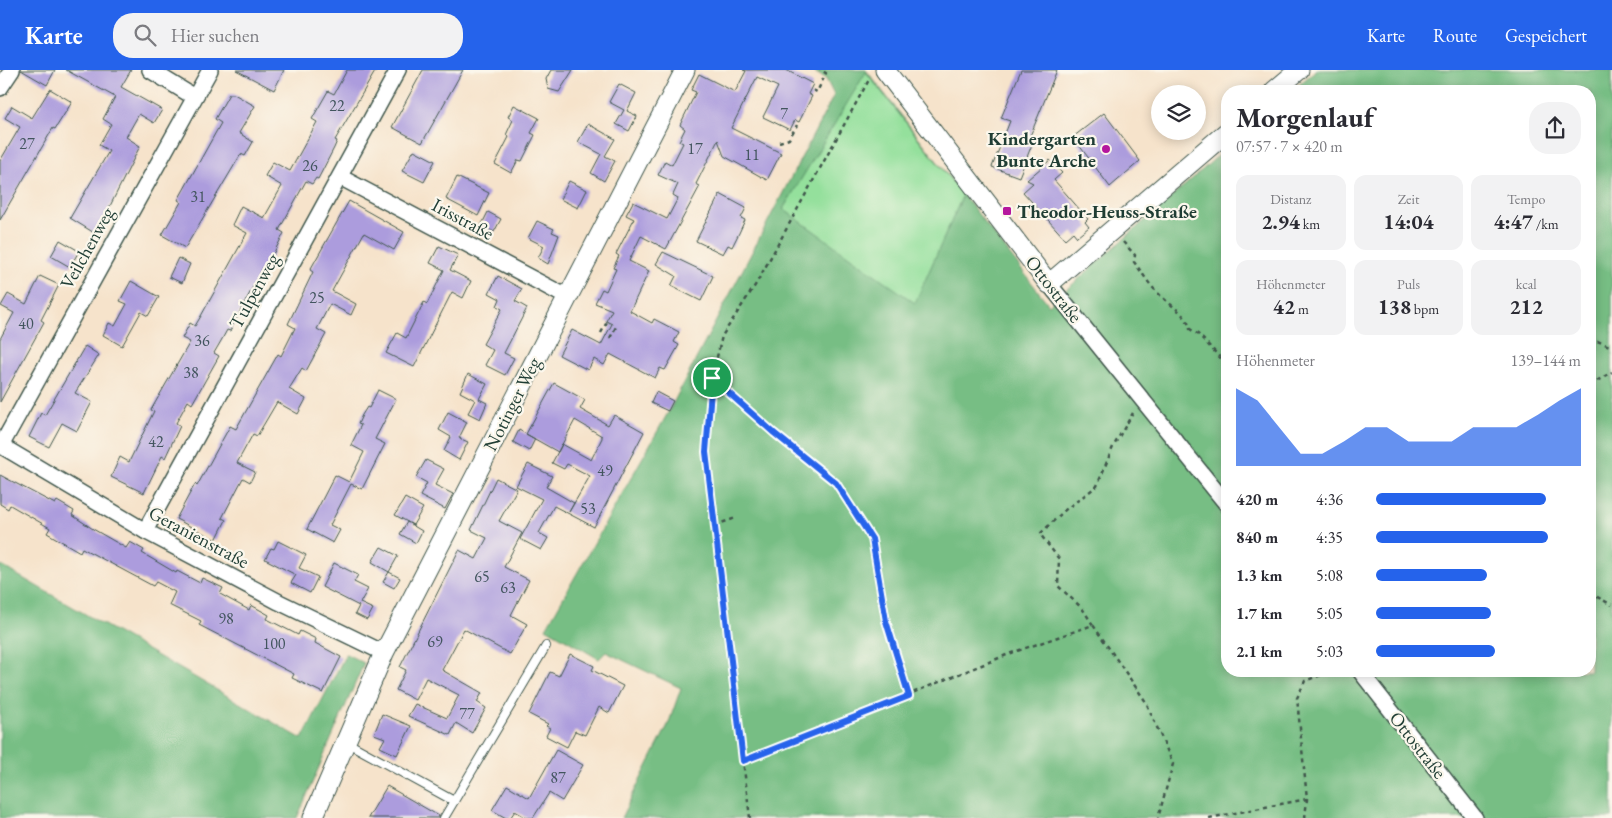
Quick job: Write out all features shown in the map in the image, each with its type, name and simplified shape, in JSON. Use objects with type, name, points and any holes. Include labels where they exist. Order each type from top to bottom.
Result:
[{"type":"street","points":[[0,88],[12,70]]},
{"type":"street","points":[[150,70],[194,97]]},
{"type":"street","name":"Veilchenweg","points":[[1,446],[210,70]]},
{"type":"street","name":"Tulpenweg","points":[[145,531],[398,70]]},
{"type":"street","name":"Notinger Weg","points":[[313,818],[344,742],[384,653],[685,70]]},
{"type":"street","points":[[1281,85],[1299,70]]},
{"type":"street","name":"Ottostraße","points":[[878,73],[1221,497]]},
{"type":"street","points":[[1049,284],[1221,137]]},
{"type":"street","name":"Irisstraße","points":[[340,177],[568,297]]},
{"type":"street","name":"Geranienstraße","points":[[1,446],[145,531],[279,602],[384,653]]},
{"type":"street","name":"Ottostraße","points":[[1365,677],[1476,818]]},
{"type":"lane","points":[[444,818],[546,646]]},
{"type":"lane","points":[[344,742],[452,804]]},
{"type":"path","points":[[813,90],[817,92],[826,73],[820,70]]},
{"type":"path","points":[[750,818],[706,452],[712,378],[722,336],[756,284],[878,73]]},
{"type":"path","points":[[779,142],[789,139],[797,125]]},
{"type":"path","points":[[1112,231],[1135,255],[1134,262],[1159,295],[1174,305],[1189,324],[1190,329],[1221,359]]},
{"type":"path","points":[[601,333],[607,322]]},
{"type":"path","points":[[610,338],[616,327]]},
{"type":"path","points":[[1596,340],[1612,346]]},
{"type":"path","points":[[1596,381],[1612,372]]},
{"type":"path","points":[[712,378],[774,433],[836,483],[872,539],[886,621],[909,696]]},
{"type":"path","points":[[1142,399],[1113,447],[1097,486],[1065,510],[1040,534],[1059,559],[1058,586],[1082,608],[1146,702],[1173,764],[1158,818]]},
{"type":"path","points":[[715,525],[736,518]]},
{"type":"path","points":[[1596,596],[1612,605]]},
{"type":"path","points":[[743,761],[909,696],[1014,652],[1093,624]]},
{"type":"path","points":[[1305,818],[1306,799],[1297,698],[1305,681],[1315,677]]},
{"type":"path","points":[[1209,818],[1306,799]]},
{"type":"green space","points":[[811,70],[866,70],[1049,305],[1221,153],[1221,677],[1596,677],[1596,85],[1299,85],[1316,70],[1612,70],[1612,818],[621,818],[668,725],[681,688],[606,652],[599,659],[546,628],[669,411],[834,95],[826,79]],"holes":[[[866,72],[963,195],[915,303],[783,209]]]},
{"type":"green space","points":[[866,71],[963,195],[915,304],[783,209]]},
{"type":"green space","points":[[0,565],[302,739],[346,654],[364,663],[297,818],[0,818]]},
{"type":"building","points":[[21,70],[55,70],[47,85]]},
{"type":"building","points":[[66,70],[131,70],[121,87],[162,110],[154,123],[139,114],[126,137],[140,146],[106,214],[108,216],[96,234],[70,218],[109,151],[99,145],[111,124],[103,119],[115,97]]},
{"type":"building","points":[[236,70],[284,70],[274,90]]},
{"type":"building","points":[[347,70],[376,70],[335,140],[337,141],[334,148],[318,179],[316,178],[312,184],[306,181],[279,230],[284,233],[267,266],[265,264],[230,331],[227,330],[214,353],[219,356],[192,404],[188,401],[176,423],[180,426],[165,458],[162,456],[144,493],[111,477],[120,457],[129,462],[154,411],[151,410],[190,342],[182,338],[190,323],[195,326],[247,233],[232,225],[241,206],[264,218],[282,186],[265,176],[273,162],[290,171],[317,122],[312,119],[328,91],[334,94]]},
{"type":"building","points":[[423,70],[463,70],[422,143],[392,127]]},
{"type":"building","points":[[551,70],[573,70],[559,92],[548,89],[546,79]]},
{"type":"building","points":[[743,70],[786,70],[813,84],[808,94],[812,96],[799,122],[795,120],[790,130],[763,117],[778,87],[757,77],[731,128],[781,153],[767,180],[724,156],[718,140],[696,184],[700,186],[666,249],[641,236],[629,261],[649,271],[630,311],[652,323],[654,319],[679,332],[674,342],[679,345],[665,370],[660,368],[655,378],[610,354],[604,365],[594,359],[588,370],[559,355],[572,330],[601,345],[612,324],[606,321],[612,310],[595,303],[602,289],[606,291],[616,269],[613,268],[619,256],[616,254],[634,219],[626,215],[633,202],[667,219],[678,198],[673,195],[678,184],[658,175],[665,161],[672,165],[683,143],[679,141],[685,129],[680,125],[696,92],[691,90],[699,74],[735,92],[746,71]]},
{"type":"building","points":[[1021,70],[1057,70],[1028,141],[1033,142],[1019,177],[992,167],[1010,121],[1001,118]]},
{"type":"building","points":[[619,84],[636,93],[627,111],[637,116],[629,131],[616,124],[624,110],[609,102]]},
{"type":"building","points":[[50,89],[72,102],[55,129],[53,128],[0,220],[0,161],[20,127],[5,118],[12,106],[32,118]]},
{"type":"building","points":[[229,94],[234,94],[255,106],[239,133],[253,142],[245,156],[241,154],[185,248],[162,235],[181,202],[178,200],[221,123],[215,119]]},
{"type":"building","points":[[514,105],[539,118],[531,133],[535,135],[522,161],[518,160],[511,173],[495,164],[509,137],[506,135],[513,120],[508,117]]},
{"type":"building","name":"Kindergarten Bunte Arche","points":[[1104,113],[1140,161],[1110,187],[1073,137]]},
{"type":"building","points":[[588,124],[615,139],[605,156],[615,161],[604,181],[591,173],[601,154],[578,142]]},
{"type":"building","points":[[414,150],[435,161],[424,182],[402,171]]},
{"type":"building","points":[[1050,160],[1062,173],[1054,180],[1088,219],[1085,222],[1089,227],[1077,237],[1073,232],[1065,239],[1023,192],[1033,183],[1027,180]]},
{"type":"building","points":[[457,177],[489,193],[478,216],[446,199]]},
{"type":"building","points":[[569,181],[587,190],[578,208],[560,199]]},
{"type":"building","points":[[720,194],[746,208],[741,218],[745,220],[732,247],[728,245],[723,254],[696,241]]},
{"type":"building","points":[[349,201],[404,232],[394,250],[364,233],[332,291],[356,304],[351,315],[330,304],[317,329],[326,334],[306,371],[302,368],[289,389],[306,399],[298,414],[277,402],[257,436],[253,434],[237,463],[255,472],[250,482],[243,478],[222,518],[226,520],[216,540],[176,519],[195,484],[197,486],[230,426],[236,429],[278,354],[281,356],[295,328],[288,324],[313,272],[310,270]]},
{"type":"building","points":[[488,212],[501,219],[494,232],[481,226]]},
{"type":"building","points":[[537,221],[554,229],[552,232],[559,235],[548,264],[538,258],[544,246],[528,238]]},
{"type":"building","points":[[60,240],[79,251],[70,267],[51,256]]},
{"type":"building","points":[[439,246],[458,255],[450,270],[471,281],[463,298],[452,292],[414,367],[386,353],[397,333],[406,338],[424,302],[427,304],[444,270],[430,263]]},
{"type":"building","points":[[663,252],[713,276],[701,301],[671,286],[676,276],[656,264]]},
{"type":"building","points":[[178,258],[190,264],[182,283],[169,277]]},
{"type":"building","points":[[40,276],[59,285],[41,320],[44,322],[0,402],[0,339],[14,313],[1,306],[8,294],[26,304]]},
{"type":"building","points":[[498,276],[522,289],[515,301],[527,308],[504,353],[514,358],[505,375],[485,365],[493,350],[483,344],[502,309],[497,306],[500,299],[489,293]]},
{"type":"building","points":[[131,281],[159,297],[148,316],[141,312],[122,346],[103,335],[109,323],[115,326],[127,304],[120,301]]},
{"type":"building","points":[[85,346],[99,355],[75,393],[92,402],[77,431],[62,423],[49,447],[29,437],[41,413],[45,415]]},
{"type":"building","points":[[468,374],[487,384],[479,399],[487,403],[480,419],[468,413],[475,400],[460,392]]},
{"type":"building","points":[[554,383],[585,400],[580,409],[608,425],[614,415],[644,432],[594,527],[554,506],[539,533],[548,538],[541,550],[520,539],[542,499],[516,486],[528,464],[552,476],[546,487],[574,503],[569,512],[590,476],[567,464],[564,469],[552,463],[558,452],[526,434]],"holes":[[[575,420],[602,436],[591,460],[562,444]]]},
{"type":"building","points":[[378,390],[396,399],[375,439],[385,444],[362,489],[351,484],[330,525],[340,530],[333,543],[307,529],[335,475],[349,482],[364,452],[351,445],[361,425],[358,424],[362,415],[367,407],[369,408]]},
{"type":"building","points":[[656,392],[673,401],[668,411],[651,403]]},
{"type":"building","points":[[448,412],[467,422],[459,438],[468,442],[459,460],[444,451],[451,437],[439,430]]},
{"type":"building","points":[[519,430],[535,439],[529,451],[513,442]]},
{"type":"building","points":[[426,460],[444,469],[435,485],[453,494],[445,509],[420,496],[427,483],[416,477]]},
{"type":"building","points":[[0,475],[55,504],[57,501],[74,511],[72,515],[126,548],[130,542],[144,550],[142,553],[176,573],[177,571],[200,583],[202,578],[223,588],[220,594],[249,610],[251,605],[269,615],[267,619],[298,635],[300,631],[316,639],[315,643],[341,657],[323,693],[292,678],[294,674],[199,625],[201,621],[169,605],[175,592],[156,582],[153,586],[82,548],[80,552],[47,533],[50,528],[10,505],[8,509],[0,504]]},
{"type":"building","points":[[496,478],[517,489],[499,521],[522,533],[504,567],[529,580],[511,615],[527,624],[510,654],[464,629],[442,670],[482,693],[477,702],[486,708],[472,733],[456,723],[450,735],[408,716],[415,704],[447,718],[459,695],[426,678],[415,700],[396,690],[406,670],[400,667],[459,550],[476,559],[487,538],[471,530]]},
{"type":"building","points":[[405,498],[423,508],[413,525],[395,515]]},
{"type":"building","points":[[407,522],[422,531],[416,543],[400,534]]},
{"type":"building","points":[[278,541],[306,555],[299,568],[318,577],[310,593],[291,583],[296,575],[265,559],[271,548],[274,549]]},
{"type":"building","points":[[381,547],[398,556],[389,572],[372,562]]},
{"type":"building","points":[[334,563],[358,575],[354,582],[368,589],[360,603],[373,609],[367,620],[355,614],[359,606],[322,587]]},
{"type":"building","points":[[389,572],[400,578],[394,588],[383,582]]},
{"type":"building","points":[[570,654],[594,666],[592,670],[623,686],[609,713],[599,707],[585,735],[575,731],[567,747],[546,736],[550,728],[546,726],[548,724],[529,714],[550,672],[559,676]]},
{"type":"building","points":[[382,714],[411,726],[397,755],[380,747],[385,738],[374,734]]},
{"type":"building","points":[[556,750],[583,765],[562,801],[549,793],[533,818],[527,818],[515,811],[510,818],[506,818],[492,810],[507,785],[529,798]]},
{"type":"building","points":[[387,786],[439,816],[438,818],[368,818]]},
{"type":"place","name":"Kindergarten Bunte Arche","points":[[1106,149]]},
{"type":"place","name":"Theodor-Heuss-Straße","points":[[1007,211]]},
{"type":"route","points":[[712,378],[774,433],[836,483],[872,539],[886,621],[909,696],[743,761],[706,452],[712,378]]}]
